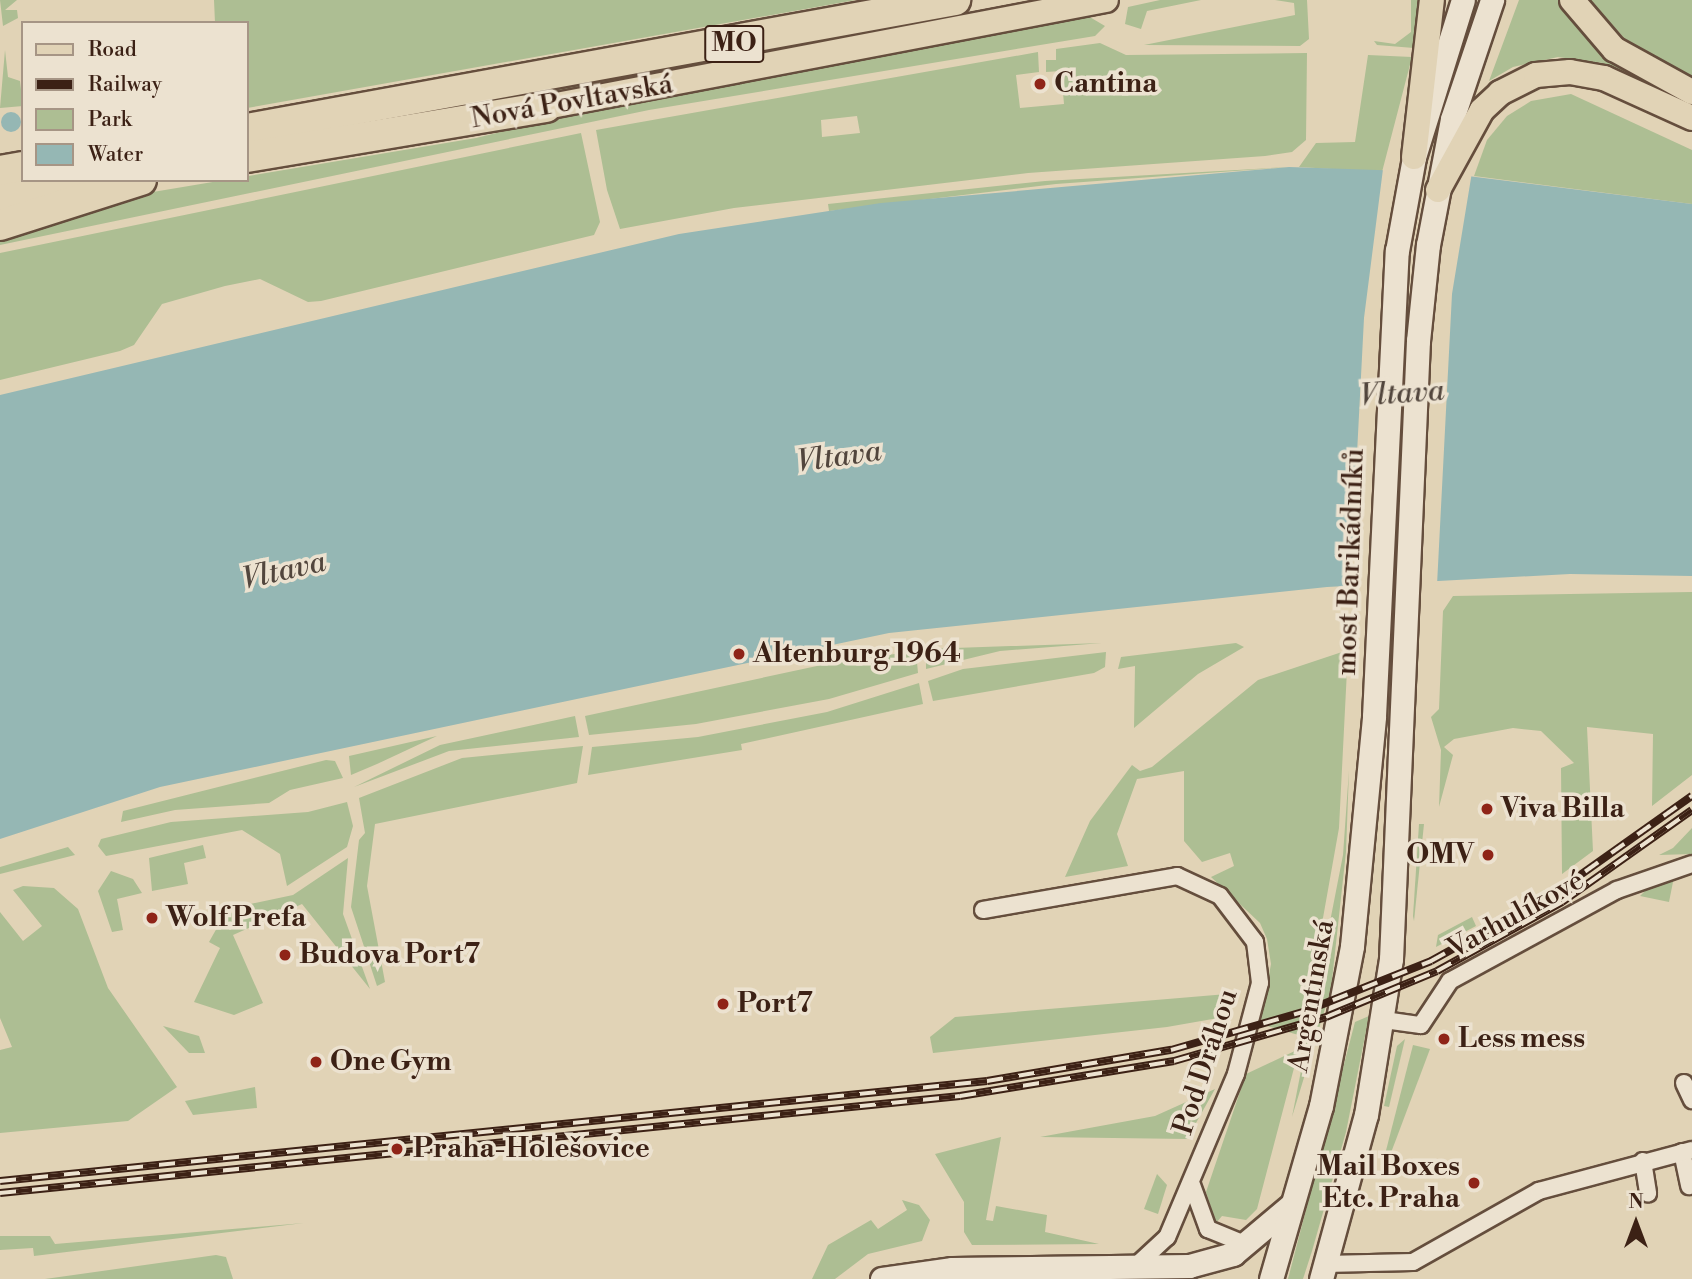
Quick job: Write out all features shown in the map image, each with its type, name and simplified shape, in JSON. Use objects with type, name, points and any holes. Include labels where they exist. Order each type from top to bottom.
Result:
[{"type":"highway","name":"Nová Povltavská","points":[[248,129],[955,0]]},
{"type":"highway","name":"Nová Povltavská","points":[[248,157],[546,107]]},
{"type":"highway","points":[[0,157],[21,156]]},
{"type":"highway","points":[[0,171],[21,167]]},
{"type":"highway","points":[[0,200],[102,182]]},
{"type":"highway","points":[[0,225],[135,182]]},
{"type":"main road","name":"Nová Povltavská","points":[[546,107],[1103,0]]},
{"type":"main road","points":[[1414,157],[1432,0]]},
{"type":"main road","name":"most Barikádníků","points":[[1374,716],[1393,294],[1414,157],[1463,0]]},
{"type":"main road","name":"most Barikádníků","points":[[1384,1020],[1402,716],[1418,341],[1438,190],[1461,88],[1492,0]]},
{"type":"main road","points":[[1572,0],[1605,41],[1692,118]]},
{"type":"main road","points":[[1438,190],[1482,110],[1523,80],[1581,73],[1662,91],[1692,92]]},
{"type":"main road","name":"Argentinská","points":[[1271,1279],[1297,1194],[1338,1034],[1362,878],[1374,716]]},
{"type":"main road","points":[[1323,1272],[1366,1115],[1384,1020]]},
{"type":"main road","points":[[882,1279],[908,1271],[1189,1266],[1247,1245],[1280,1218],[1297,1194]]},
{"type":"main road","points":[[1131,1268],[1182,1279]]},
{"type":"street","name":"Varhulíkové","points":[[1384,1020],[1421,1025],[1450,981],[1617,890],[1692,864]]},
{"type":"street","name":"Pod Dráhou","points":[[983,910],[1164,875],[1220,896],[1247,925],[1260,959],[1260,983],[1236,1074],[1192,1185],[1161,1246],[1131,1268]]},
{"type":"street","points":[[1684,1083],[1692,1100]]},
{"type":"street","points":[[1323,1272],[1412,1262],[1440,1252],[1468,1230],[1539,1191],[1687,1151],[1689,1186]]},
{"type":"street","points":[[1643,1161],[1648,1194]]},
{"type":"street","points":[[1192,1185],[1208,1229],[1247,1245]]},
{"type":"green space","points":[[0,0],[17,0],[5,10],[17,10],[18,18],[3,26]]},
{"type":"green space","points":[[214,0],[856,0],[248,108],[248,21],[215,21]]},
{"type":"green space","points":[[1160,0],[1201,0],[1147,11],[1141,29],[1125,24],[1128,7]]},
{"type":"green space","points":[[1275,0],[1307,0],[1309,39],[1300,46],[1144,45],[1295,15],[1294,3]]},
{"type":"green space","points":[[1411,0],[1421,0],[1414,48],[1377,45],[1374,41],[1395,44],[1411,32]]},
{"type":"green space","points":[[1519,0],[1562,0],[1599,50],[1640,78],[1602,63],[1558,57],[1513,67],[1489,81]]},
{"type":"green space","points":[[1590,0],[1692,0],[1692,78],[1625,39]]},
{"type":"green space","points":[[1088,16],[1105,26],[1095,36],[649,110],[0,245],[0,235],[135,195],[213,182],[248,182],[248,176],[476,138],[612,105]]},
{"type":"green space","points":[[809,39],[811,47],[514,102],[248,140]]},
{"type":"green space","points":[[1100,43],[1126,55],[1307,53],[1306,140],[1292,152],[1265,156],[1028,173],[734,208],[620,229],[607,190],[596,130],[1038,52],[1039,72],[1016,75],[1020,108],[1064,104],[1061,71],[1046,72],[1046,60],[1056,60],[1056,49]],"holes":[[[857,116],[860,133],[822,137],[821,120]]]},
{"type":"green space","points":[[5,50],[8,77],[20,81],[21,106],[0,108]]},
{"type":"green space","points":[[1368,55],[1412,57],[1382,172],[1299,167],[1316,143],[1355,142]]},
{"type":"green space","points":[[1571,94],[1692,150],[1692,204],[1474,176],[1487,140],[1507,116],[1531,101]]},
{"type":"green space","points":[[581,133],[600,222],[594,235],[321,301],[308,302],[260,279],[225,286],[162,304],[134,345],[120,351],[0,380],[0,253]]},
{"type":"green space","points":[[1289,167],[1056,184],[829,211],[828,204],[1045,181]]},
{"type":"green space","points":[[1692,592],[1692,775],[1652,806],[1653,734],[1587,727],[1593,851],[1562,874],[1561,768],[1574,763],[1541,731],[1513,728],[1454,739],[1444,747],[1453,755],[1439,807],[1441,750],[1431,717],[1439,709],[1443,611],[1453,596]]},
{"type":"green space","points":[[1102,643],[1000,651],[926,669],[926,649]]},
{"type":"green space","points":[[1236,643],[1244,647],[1198,674],[1134,728],[1135,666],[1118,669],[1121,657]]},
{"type":"green space","points":[[1348,650],[1339,828],[1302,1036],[1260,1024],[1271,964],[1267,939],[1260,923],[1211,877],[1234,866],[1230,853],[1202,862],[1184,841],[1184,771],[1137,779],[1117,834],[1128,866],[1065,877],[1090,821],[1132,765],[1140,771],[1152,767],[1258,680]]},
{"type":"green space","points":[[916,651],[918,673],[829,699],[696,724],[589,735],[585,716],[831,663]]},
{"type":"green space","points":[[1106,652],[1105,667],[1094,673],[933,701],[928,681],[963,669]]},
{"type":"green space","points":[[919,683],[923,704],[741,744],[742,750],[588,775],[592,747],[698,737],[827,712]]},
{"type":"green space","points":[[575,716],[579,737],[449,751],[354,787],[440,745]]},
{"type":"green space","points":[[437,736],[377,764],[351,775],[349,756]]},
{"type":"green space","points":[[583,746],[577,783],[375,824],[367,886],[385,982],[377,986],[351,907],[359,840],[365,833],[359,798],[462,758]]},
{"type":"green space","points":[[326,760],[335,761],[343,778],[290,790],[269,803],[175,810],[121,822],[123,811]]},
{"type":"green space","points":[[1349,770],[1346,852],[1331,989],[1292,1117],[1343,855]]},
{"type":"green space","points":[[347,802],[353,826],[347,847],[287,886],[280,854],[242,830],[106,856],[98,846],[101,839],[171,822],[308,812]]},
{"type":"green space","points":[[1419,824],[1424,824],[1414,921],[1413,916]]},
{"type":"green space","points":[[1692,828],[1692,854],[1659,855],[1673,848]]},
{"type":"green space","points":[[203,845],[206,858],[184,863],[188,884],[152,891],[149,858]]},
{"type":"green space","points":[[68,847],[75,855],[0,874],[0,867]]},
{"type":"green space","points":[[348,858],[343,914],[370,989],[302,904],[233,935],[263,1003],[234,1015],[194,1002],[220,948],[209,942],[222,919],[245,905],[293,895]]},
{"type":"green space","points":[[111,871],[133,879],[142,893],[117,899],[123,930],[112,932],[98,891]]},
{"type":"green space","points":[[1674,877],[1669,902],[1640,896],[1645,891]]},
{"type":"green space","points":[[23,886],[54,888],[78,909],[108,988],[177,1087],[128,1121],[0,1133],[0,1050],[12,1047],[0,1018],[0,912],[23,941],[42,926],[13,890]]},
{"type":"green space","points":[[1472,917],[1476,926],[1436,947],[1438,935]]},
{"type":"green space","points":[[1239,993],[1224,1017],[1167,1027],[933,1053],[930,1037],[955,1017]]},
{"type":"green space","points":[[1369,1016],[1346,1132],[1312,1251],[1303,1279],[1288,1279],[1355,1022]]},
{"type":"green space","points":[[163,1026],[199,1036],[205,1053],[189,1053]]},
{"type":"green space","points":[[1405,1039],[1389,1107],[1384,1106],[1397,1046]]},
{"type":"green space","points":[[1413,1045],[1430,1049],[1383,1174],[1380,1174]]},
{"type":"green space","points":[[1299,1049],[1257,1209],[1246,1220],[1222,1216],[1216,1223],[1206,1192],[1246,1074]]},
{"type":"green space","points":[[255,1087],[257,1108],[193,1115],[185,1101]]},
{"type":"green space","points":[[1215,1089],[1187,1139],[1040,1137],[1155,1116]]},
{"type":"green space","points":[[1001,1137],[986,1220],[993,1221],[996,1206],[1047,1215],[1045,1232],[1099,1244],[972,1245],[964,1232],[964,1202],[935,1154]]},
{"type":"green space","points":[[1157,1174],[1167,1185],[1158,1214],[1144,1209]]},
{"type":"green space","points":[[902,1200],[919,1205],[930,1220],[922,1241],[868,1254],[835,1279],[812,1279],[828,1245],[871,1220],[878,1229],[907,1210]]},
{"type":"green space","points":[[304,1223],[34,1256],[33,1248],[0,1250],[0,1236],[50,1236],[55,1244]]},
{"type":"green space","points":[[216,1255],[226,1257],[233,1279],[45,1279]]},
{"type":"water","points":[[11,112],[18,115],[21,122],[18,129],[11,132],[4,129],[1,122],[4,115]]},
{"type":"water","name":"Vltava","points":[[1289,167],[1436,172],[1692,204],[1692,576],[1570,574],[1327,587],[889,633],[160,787],[0,839],[0,395],[679,234],[881,203]]},
{"type":"pier","points":[[1383,169],[1472,172],[1452,294],[1437,585],[1350,589],[1364,318]]},
{"type":"railway","points":[[0,1181],[987,1081],[1171,1050],[1303,1012],[1431,961],[1559,890],[1692,796]]},
{"type":"railway","points":[[0,1193],[960,1096],[1174,1061],[1326,1017],[1437,971],[1562,902],[1692,810]]},
{"type":"place","name":"Cantina","points":[[1040,84]]},
{"type":"place","name":"Altenburg 1964","points":[[739,654]]},
{"type":"place","name":"Viva Billa","points":[[1487,809]]},
{"type":"place","name":"OMV","points":[[1488,855]]},
{"type":"place","name":"Wolf Prefa","points":[[152,918]]},
{"type":"place","name":"Budova Port7","points":[[285,955]]},
{"type":"place","name":"Port7","points":[[723,1004]]},
{"type":"place","name":"Less mess","points":[[1444,1039]]},
{"type":"place","name":"One Gym","points":[[316,1062]]},
{"type":"place","name":"Praha-Holešovice","points":[[397,1149]]},
{"type":"place","name":"Mail Boxes Etc. Praha","points":[[1474,1183]]}]
